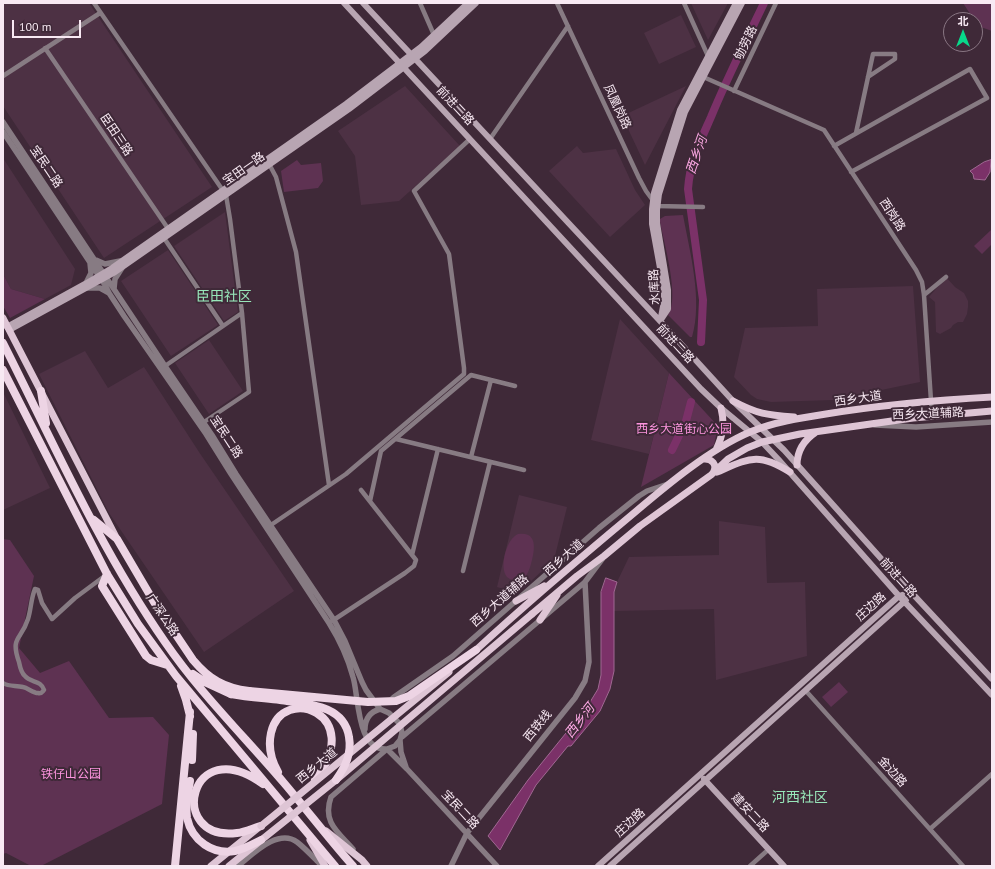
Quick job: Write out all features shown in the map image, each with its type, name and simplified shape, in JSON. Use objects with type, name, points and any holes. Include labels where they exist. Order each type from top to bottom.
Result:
[{"type":"highway","name":"广深公路","points":[[3,343],[91,518],[117,568],[130,589],[179,661],[212,702],[284,783],[353,866]]},
{"type":"highway","name":"广深公路","points":[[3,370],[107,574],[138,624],[167,665],[335,866]]},
{"type":"highway","points":[[41,391],[47,430]]},
{"type":"highway","points":[[91,518],[117,539],[154,602],[200,669],[223,685],[234,689],[368,702],[396,701],[409,696],[422,688],[476,650]]},
{"type":"highway","points":[[107,574],[102,586],[146,656],[151,660],[167,665]]},
{"type":"highway","points":[[179,661],[205,682],[231,694],[312,704],[335,713],[346,725],[350,742],[346,766],[336,780]]},
{"type":"highway","points":[[176,676],[182,688],[190,712],[193,734],[187,818],[194,835],[200,842],[208,847],[228,852],[237,851],[261,840]]},
{"type":"highway","points":[[284,783],[272,760],[270,752],[270,737],[274,723],[285,712],[292,709],[302,708],[313,711],[322,716],[330,731],[332,748],[327,764],[312,784]]},
{"type":"highway","points":[[175,866],[190,712]]},
{"type":"highway","points":[[261,826],[237,833],[217,832],[203,823],[198,817],[194,802],[196,789],[205,777],[218,770],[230,770],[242,772],[251,776],[274,792]]},
{"type":"main road","name":"前进二路","points":[[344,3],[701,389],[721,408],[762,442],[905,603],[992,695]]},
{"type":"main road","name":"前进二路","points":[[363,3],[660,321],[733,402],[774,439],[911,592],[992,679]]},
{"type":"main road","name":"宝田一路","points":[[413,57],[468,3]]},
{"type":"main road","name":"宝田一路","points":[[8,328],[103,276],[224,193],[346,104],[402,66],[476,3]]},
{"type":"main road","name":"水库路","points":[[660,321],[668,309],[668,290],[657,223],[657,206],[661,184],[680,126],[708,56],[736,3]]},
{"type":"main road","name":"水库路","points":[[660,321],[664,301],[664,290],[652,224],[653,201],[657,179],[675,125],[687,95],[700,76],[742,3]]},
{"type":"main road","name":"宝田一路","points":[[124,262],[164,238],[169,231]]},
{"type":"main road","points":[[3,318],[98,505],[117,539]]},
{"type":"main road","name":"西乡大道","points":[[211,866],[476,650],[670,483],[715,451],[750,432],[789,420],[886,406],[990,397]]},
{"type":"main road","points":[[733,402],[754,412],[806,417]]},
{"type":"main road","points":[[715,451],[724,429],[721,408]]},
{"type":"main road","name":"西乡大道","points":[[229,866],[336,780],[564,586],[604,556],[640,526],[711,475],[736,454],[762,442],[818,431],[932,416],[992,411]]},
{"type":"main road","points":[[797,465],[797,458],[802,445],[811,435],[818,431]]},
{"type":"main road","points":[[704,459],[710,460],[714,463],[715,468],[711,475]]},
{"type":"main road","points":[[711,475],[745,461],[759,459],[773,462],[790,472]]},
{"type":"main road","points":[[516,602],[558,578]]},
{"type":"main road","points":[[540,620],[564,586]]},
{"type":"main road","name":"庄边路","points":[[598,866],[899,596],[911,592]]},
{"type":"main road","name":"庄边路","points":[[610,866],[905,603],[911,592]]},
{"type":"main road","name":"建安二路","points":[[700,775],[784,866]]},
{"type":"main road","points":[[315,822],[364,863]]},
{"type":"main road","points":[[304,830],[323,866]]},
{"type":"street","points":[[94,3],[224,193],[230,219],[242,313],[249,392],[204,422]]},
{"type":"street","points":[[420,3],[434,35]]},
{"type":"street","name":"凤凰岗路","points":[[557,3],[638,178],[657,206]]},
{"type":"street","points":[[684,3],[708,56]]},
{"type":"street","name":"劬劳路","points":[[734,91],[776,3]]},
{"type":"street","points":[[3,76],[100,13]]},
{"type":"street","points":[[490,139],[568,26]]},
{"type":"street","name":"臣田三路","points":[[45,48],[169,231]]},
{"type":"street","points":[[856,133],[868,77],[873,54],[895,54],[895,59],[868,77]]},
{"type":"street","points":[[834,146],[970,70],[987,98],[851,172]]},
{"type":"street","name":"西岗路","points":[[700,76],[824,130],[916,270],[922,282],[932,416]]},
{"type":"street","name":"宝民二路","points":[[3,122],[91,259],[114,289],[204,422],[268,527]]},
{"type":"street","name":"宝民二路","points":[[3,132],[73,232]]},
{"type":"street","points":[[268,527],[346,474],[464,374],[448,254],[414,191],[470,139]]},
{"type":"street","points":[[268,162],[276,177],[296,252],[329,485]]},
{"type":"street","points":[[657,206],[703,207]]},
{"type":"street","points":[[164,238],[223,326]]},
{"type":"street","points":[[109,293],[100,288],[86,286],[91,273],[91,259],[105,264],[124,262]]},
{"type":"street","points":[[114,289],[115,279],[124,262]]},
{"type":"street","name":"宝民二路","points":[[103,276],[109,293],[206,434],[230,474],[268,527],[345,641],[362,682],[371,697],[381,709],[389,713],[400,724],[402,733],[401,752],[407,769]]},
{"type":"street","points":[[924,296],[946,277]]},
{"type":"street","points":[[165,366],[242,313]]},
{"type":"street","points":[[370,501],[381,451],[471,375],[515,386]]},
{"type":"street","points":[[471,457],[491,380]]},
{"type":"street","name":"西乡大道辅路","points":[[865,425],[907,427],[992,422]]},
{"type":"street","points":[[396,439],[524,470]]},
{"type":"street","points":[[412,555],[438,449]]},
{"type":"street","points":[[462,571],[490,462]]},
{"type":"street","name":"西乡大道辅路","points":[[365,733],[367,718],[374,711],[381,709],[394,697],[453,656],[599,528],[639,496],[647,491],[670,483]]},
{"type":"street","points":[[332,621],[405,573],[414,566],[416,560],[361,490]]},
{"type":"street","points":[[364,863],[330,824],[327,806],[331,797],[387,749],[395,746],[401,738],[584,582],[598,566],[604,556]]},
{"type":"street","points":[[3,683],[7,686],[15,685],[24,687],[38,693],[42,693],[44,690],[43,686],[39,683],[25,677],[21,671],[15,650],[16,640],[28,620],[35,589],[38,590],[42,603],[52,619],[75,598],[107,574]]},
{"type":"street","name":"西铁线","points":[[451,866],[467,834],[575,698],[585,681],[589,662],[584,582]]},
{"type":"street","name":"宝民二路","points":[[332,621],[353,674],[360,717],[365,733],[377,748],[387,749],[407,769],[497,866]]},
{"type":"street","name":"金边路","points":[[806,691],[964,866]]},
{"type":"street","points":[[371,697],[382,699],[394,697]]},
{"type":"street","points":[[930,829],[992,774]]},
{"type":"street","points":[[238,866],[270,842],[284,838],[298,843],[323,866]]},
{"type":"street","points":[[750,866],[769,849]]},
{"type":"shaded area","points":[[3,3],[89,3],[212,187],[104,258],[3,106]]},
{"type":"shaded area","points":[[691,3],[728,3],[708,40]]},
{"type":"shaded area","points":[[681,15],[696,47],[659,64],[644,33]]},
{"type":"shaded area","points":[[405,86],[460,146],[399,201],[361,205],[355,156],[338,131]]},
{"type":"shaded area","points":[[686,86],[645,165],[622,116]]},
{"type":"shaded area","points":[[577,146],[583,153],[616,149],[635,190],[645,205],[610,237],[549,171]]},
{"type":"shaded area","points":[[3,158],[75,269],[71,285],[45,299],[11,289],[3,274]]},
{"type":"shaded area","points":[[225,212],[238,312],[224,321],[174,246]]},
{"type":"shaded area","points":[[168,250],[218,325],[171,356],[121,281]]},
{"type":"shaded area","points":[[946,277],[955,287],[964,293],[968,301],[968,307],[967,314],[963,322],[958,322],[940,334],[936,332],[935,302],[929,297]]},
{"type":"shaded area","points":[[913,286],[920,382],[833,400],[771,402],[757,399],[751,395],[734,377],[745,328],[818,326],[817,289]]},
{"type":"shaded area","points":[[620,319],[669,373],[649,454],[591,440]]},
{"type":"shaded area","points":[[209,340],[243,391],[209,414],[175,363]]},
{"type":"shaded area","points":[[85,351],[108,388],[144,367],[199,452],[294,591],[204,652],[109,513],[39,374]]},
{"type":"shaded area","points":[[3,392],[50,488],[3,510]]},
{"type":"shaded area","points":[[519,495],[567,507],[554,560],[518,593],[497,587]]},
{"type":"shaded area","points":[[719,521],[765,527],[767,583],[805,582],[807,656],[716,680],[714,609],[614,611],[614,592],[629,557],[719,555]]},
{"type":"green space","points":[[963,3],[992,3],[992,31],[983,28],[983,12],[969,12]]},
{"type":"green space","points":[[297,160],[301,165],[321,163],[323,181],[318,188],[284,192],[281,171]]},
{"type":"green space","points":[[683,215],[692,261],[696,292],[695,323],[692,337],[690,337],[668,315],[671,307],[672,284],[660,222],[660,219],[665,216]]},
{"type":"green space","points":[[991,230],[992,244],[982,254],[974,246]]},
{"type":"green space","points":[[3,274],[11,289],[45,299],[10,318],[3,306]]},
{"type":"green space","name":"西乡大道街心公园","points":[[669,373],[718,426],[714,445],[641,487]]},
{"type":"green space","points":[[518,534],[529,535],[532,538],[534,546],[529,570],[524,578],[517,581],[507,577],[505,573],[504,561],[507,547]]},
{"type":"green space","name":"铁仔山公园","points":[[3,539],[10,540],[34,576],[19,648],[40,673],[69,661],[109,718],[153,717],[169,735],[162,804],[41,866],[31,866],[6,853],[3,854]]},
{"type":"green space","points":[[839,682],[848,692],[831,707],[822,697]]},
{"type":"water","points":[[991,160],[990,172],[985,180],[974,179],[973,174],[970,171],[984,162]]},
{"type":"water","points":[[606,578],[617,582],[614,592],[614,671],[610,689],[600,711],[571,746],[568,746],[536,785],[500,850],[488,836],[528,780],[587,707],[598,689],[601,675],[601,592]]},
{"type":"waterway","name":"西乡河","points":[[701,342],[703,300],[688,189],[689,179],[699,143],[764,3]]},
{"type":"waterway","name":"西乡河","points":[[672,450],[686,421],[691,402]]},
{"type":"district","name":"臣田社区","points":[[224,297]]},
{"type":"district","name":"河西社区","points":[[800,798]]}]
